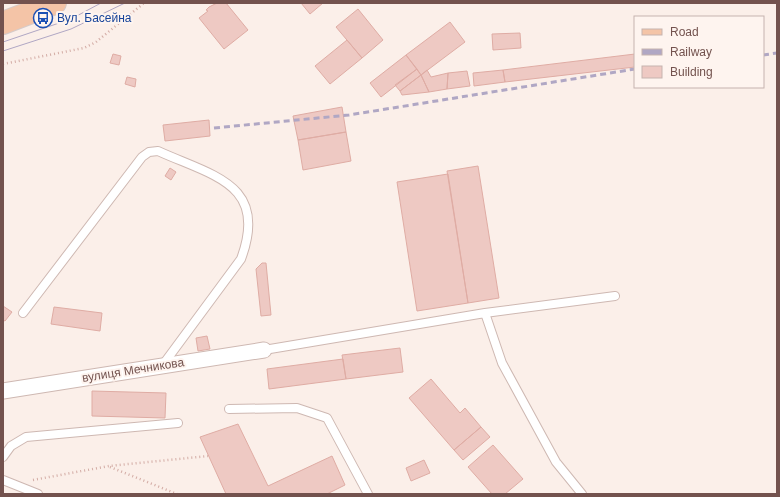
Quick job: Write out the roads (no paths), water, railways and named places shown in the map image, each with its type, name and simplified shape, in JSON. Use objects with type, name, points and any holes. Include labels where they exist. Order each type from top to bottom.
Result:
[{"type":"main road","points":[[3,23],[55,3]]},
{"type":"street","name":"вулиця Мечникова","points":[[3,391],[264,350]]},
{"type":"lane","points":[[23,312],[142,157],[149,152],[158,151],[229,183],[239,193],[246,207],[249,224],[248,240],[240,259],[162,366]]},
{"type":"lane","points":[[264,350],[485,313],[615,296]]},
{"type":"lane","points":[[485,313],[502,363],[556,462],[582,494]]},
{"type":"lane","points":[[228,409],[298,408],[327,418],[368,494]]},
{"type":"lane","points":[[3,457],[11,446],[26,438],[178,423]]},
{"type":"lane","points":[[3,480],[38,494]]},
{"type":"tram line","points":[[3,42],[71,19],[101,3]]},
{"type":"tram line","points":[[3,51],[71,29],[125,3]]},
{"type":"railway","points":[[764,55],[777,53]]},
{"type":"railway","points":[[214,128],[349,115],[634,69]]},
{"type":"place","name":"Вул. Басейна","points":[[43,18]]}]
